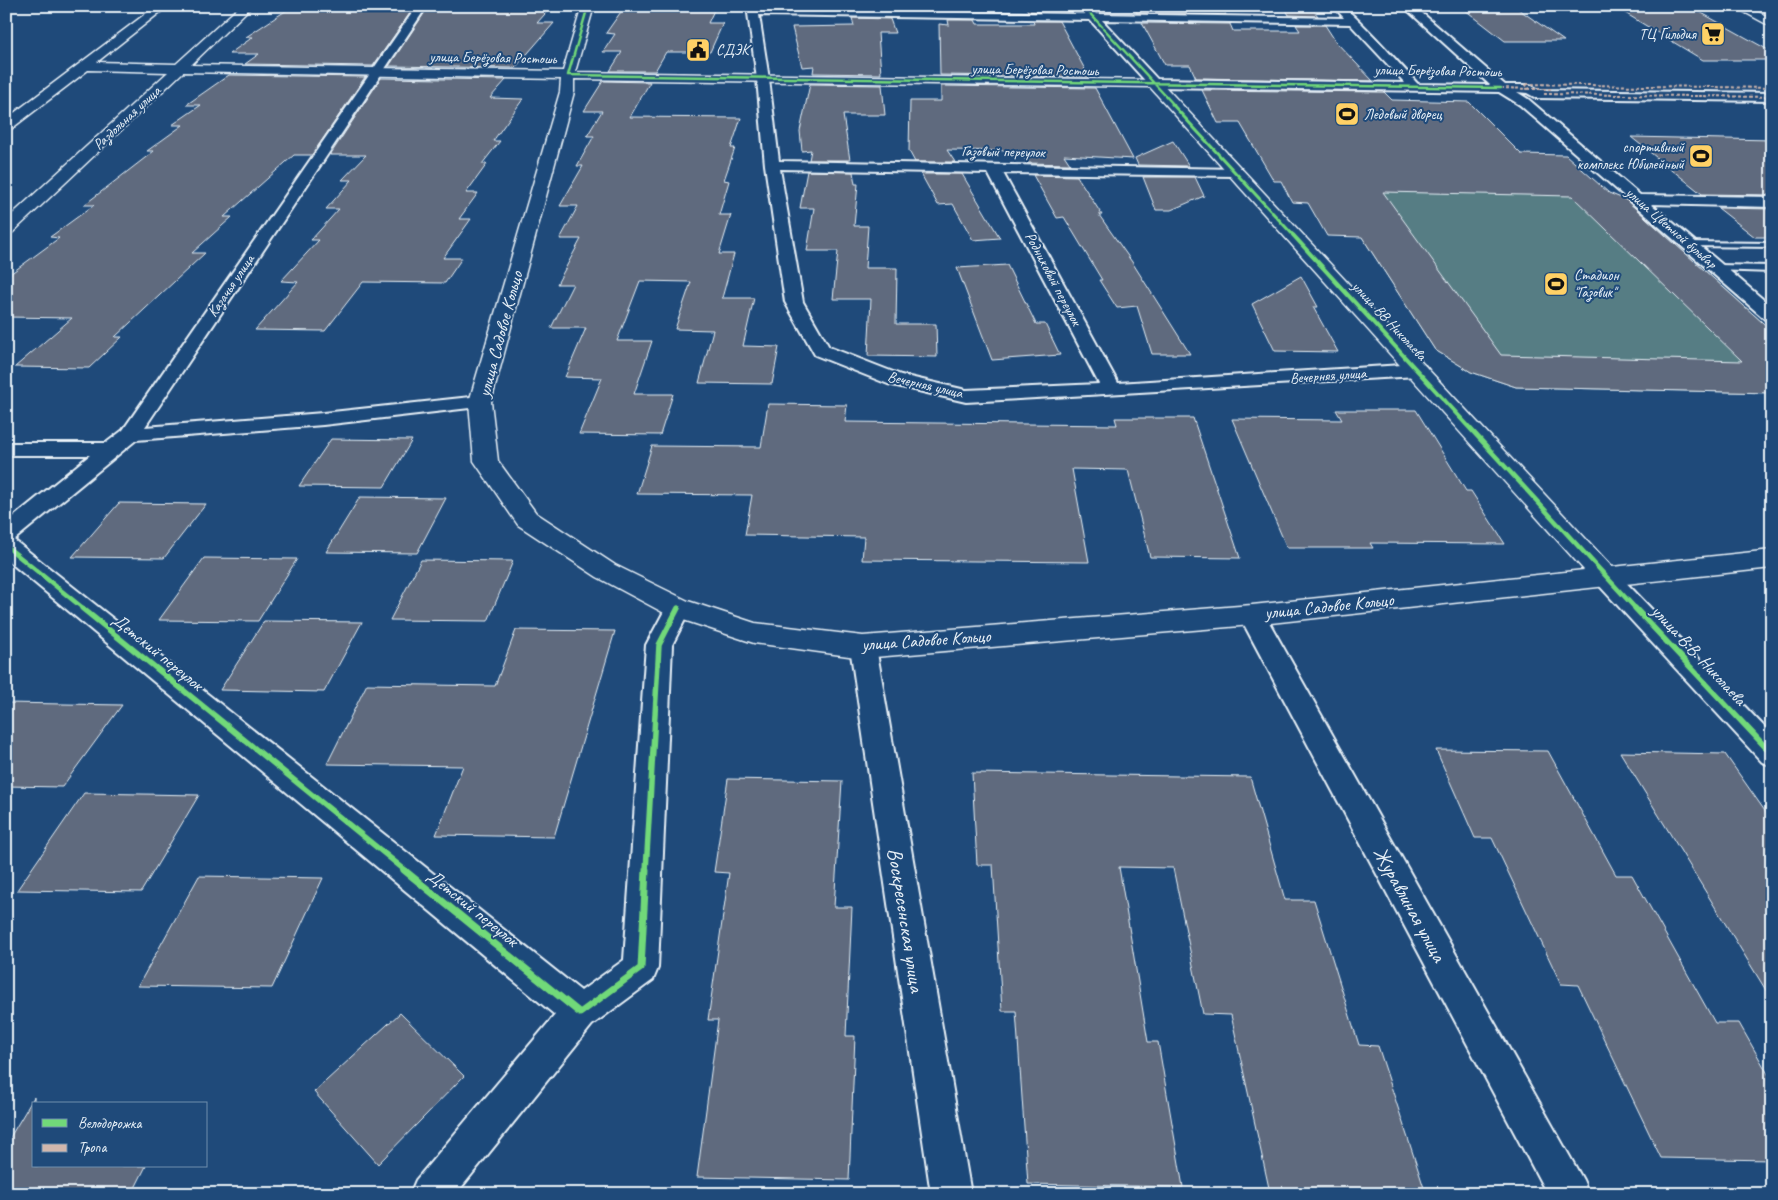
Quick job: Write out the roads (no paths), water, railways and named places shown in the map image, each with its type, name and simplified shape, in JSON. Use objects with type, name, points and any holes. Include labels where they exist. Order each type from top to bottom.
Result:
[{"type":"main road","points":[[6,126],[163,6]]},
{"type":"main road","name":"Раздольная улица","points":[[6,229],[247,6]]},
{"type":"main road","name":"улица Садовое Кольцо","points":[[588,6],[568,75],[567,92],[480,402],[486,461],[527,519],[606,571],[678,608],[754,633],[864,647],[1252,614],[1772,559]]},
{"type":"main road","points":[[1738,6],[1772,24]]},
{"type":"main road","name":"улица Берёзовая Ростошь","points":[[86,66],[377,73],[1154,84]]},
{"type":"main road","name":"улица ВВ Николаева","points":[[1154,84],[1605,576]]},
{"type":"street","name":"Казачья улица","points":[[6,535],[130,434],[422,6]]},
{"type":"street","points":[[1083,6],[1154,84]]},
{"type":"street","points":[[1338,6],[1415,87]]},
{"type":"street","name":"улица Цветной бульвар","points":[[1408,6],[1501,88],[1524,102],[1772,316]]},
{"type":"street","points":[[753,9],[921,11],[1094,18],[1352,21]]},
{"type":"street","name":"Вечерняя улица","points":[[753,9],[772,165],[794,302],[822,351],[895,380],[966,396],[1418,370]]},
{"type":"street","name":"улица Берёзовая Ростошь","points":[[1154,84],[1530,88],[1536,94],[1551,89],[1606,85],[1674,86],[1749,88],[1770,94]]},
{"type":"street","points":[[1606,85],[1619,95]]},
{"type":"street","points":[[1638,86],[1652,96]]},
{"type":"street","points":[[1674,86],[1689,96]]},
{"type":"street","points":[[1716,87],[1731,97]]},
{"type":"street","name":"улица Берёзовая Ростошь","points":[[1551,89],[1652,96],[1731,97],[1770,94]]},
{"type":"street","name":"Газовый переулок","points":[[772,165],[1233,172]]},
{"type":"street","name":"Родниковый переулок","points":[[994,168],[1112,389]]},
{"type":"street","points":[[1637,199],[1772,202]]},
{"type":"street","points":[[130,434],[324,419],[480,402]]},
{"type":"street","points":[[6,448],[113,449]]},
{"type":"street","name":"Детский переулок","points":[[6,546],[580,1013]]},
{"type":"street","name":"улица В.В. Николаева","points":[[1605,576],[1772,754]]},
{"type":"street","points":[[430,1194],[580,1013],[641,968],[659,645],[678,608]]},
{"type":"street","name":"Журавлиная улица","points":[[1252,614],[1568,1194]]},
{"type":"street","name":"Воскресенская улица","points":[[864,647],[869,691],[951,1194]]},
{"type":"lane","points":[[1689,244],[1772,245]]},
{"type":"lane","points":[[1717,268],[1772,269]]},
{"type":"place","name":"ТЦ Гильдия","points":[[1713,34]]},
{"type":"place","name":"СДЭК","points":[[698,50]]},
{"type":"place","name":"Ледовый дворец","points":[[1347,114]]},
{"type":"place","name":"спортивный комплекс Юбилейный","points":[[1701,156]]},
{"type":"place","name":"Стадион \"Газовик\"","points":[[1556,284]]}]
